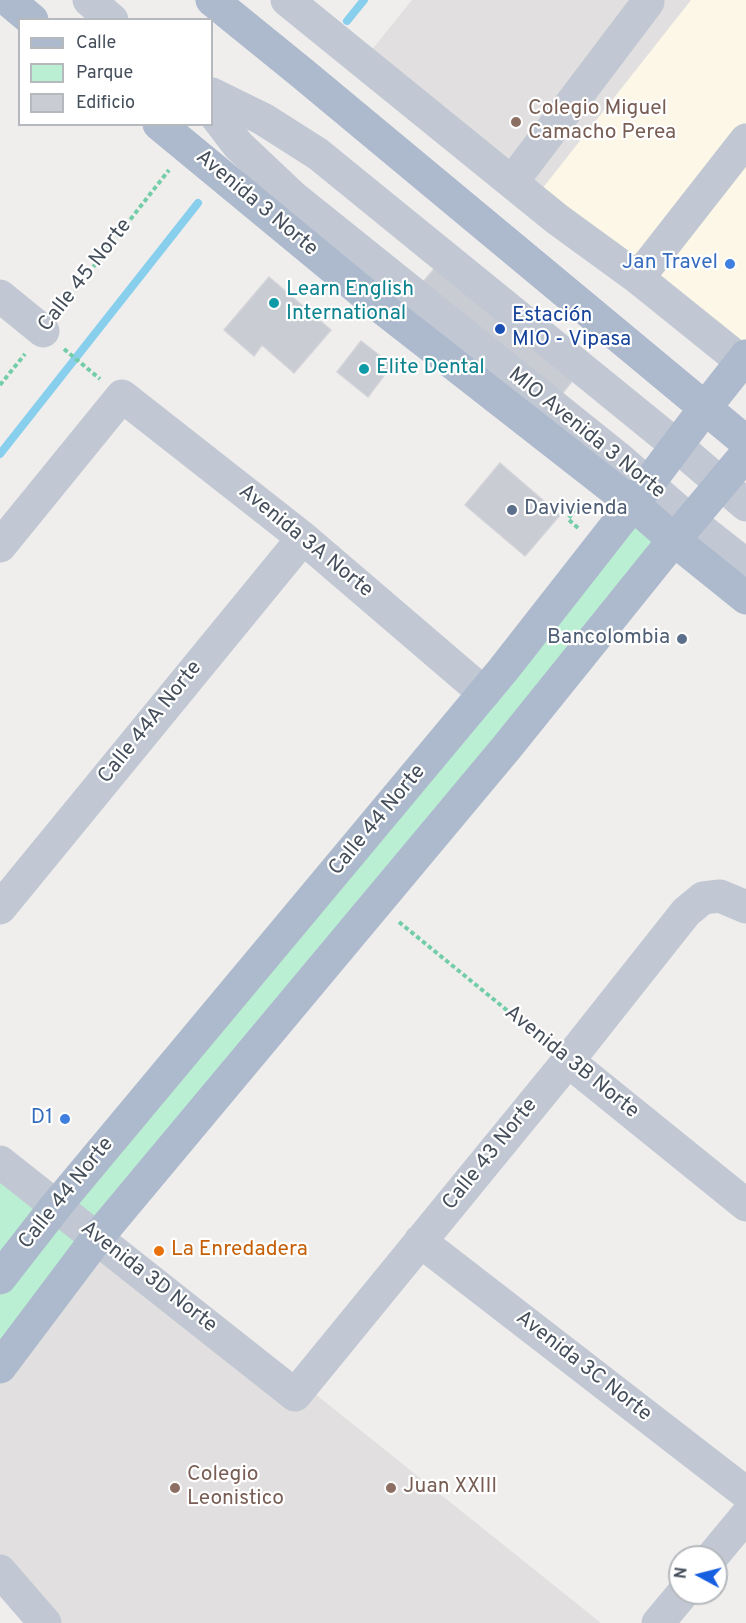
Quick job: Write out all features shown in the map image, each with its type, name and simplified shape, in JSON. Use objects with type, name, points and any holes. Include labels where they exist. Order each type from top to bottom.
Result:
[{"type":"main road","points":[[8,0],[30,18]]},
{"type":"main road","points":[[212,0],[746,442]]},
{"type":"main road","name":"Avenida 3 Norte","points":[[161,126],[377,304],[641,494],[682,530],[746,598]]},
{"type":"main road","name":"Calle 44 Norte","points":[[0,1278],[56,1206],[484,693],[641,494],[744,358]]},
{"type":"main road","points":[[0,1366],[97,1238],[507,747],[746,454]]},
{"type":"street","points":[[89,0],[110,18]]},
{"type":"street","points":[[286,0],[557,219],[744,358]]},
{"type":"street","points":[[512,182],[648,2]]},
{"type":"street","points":[[213,94],[263,119],[318,154],[677,446],[746,505]]},
{"type":"street","name":"MIO Avenida 3 Norte","points":[[213,112],[238,145],[292,196],[641,494]]},
{"type":"street","points":[[638,278],[740,160]]},
{"type":"street","points":[[0,296],[53,340]]},
{"type":"street","name":"Avenida 3A Norte","points":[[0,546],[123,396],[303,538],[484,693]]},
{"type":"street","points":[[682,530],[746,565]]},
{"type":"street","name":"Calle 44A Norte","points":[[0,908],[303,538]]},
{"type":"street","name":"Calle 43 Norte","points":[[295,1395],[686,912],[703,898],[720,896],[746,907]]},
{"type":"street","name":"Avenida 3B Norte","points":[[568,1060],[746,1205]]},
{"type":"street","name":"Avenida 3D Norte","points":[[0,1162],[295,1395]]},
{"type":"street","name":"Avenida 3C Norte","points":[[420,1241],[746,1493]]},
{"type":"street","points":[[722,1545],[746,1516]]},
{"type":"street","points":[[0,1571],[45,1623]]},
{"type":"street","points":[[658,1623],[673,1605]]},
{"type":"path","name":"Calle 45 Norte","points":[[0,385],[53,340],[172,167]]},
{"type":"path","points":[[53,340],[94,375]]},
{"type":"path","name":"Avenida 3B Norte","points":[[396,920],[568,1060]]},
{"type":"shaded area","name":"Colegio Miguel Camacho Perea","points":[[412,0],[691,0],[534,199],[362,62]]},
{"type":"shaded area","points":[[691,0],[746,0],[746,356],[534,199]]},
{"type":"shaded area","name":"Colegio Leonistico","points":[[97,1238],[304,1385],[601,1623],[45,1623],[0,1571],[0,1367]]},
{"type":"green space","points":[[633,504],[674,540],[0,1367],[0,1162],[56,1206]]},
{"type":"building","name":"Estación MIO - Vipasa","points":[[439,263],[577,375],[561,395],[423,282]]},
{"type":"building","name":"Learn English International","points":[[269,277],[331,330],[294,373],[262,345],[254,356],[224,330]]},
{"type":"building","name":"Elite Dental","points":[[361,341],[392,365],[368,397],[337,372]]},
{"type":"building","name":"Davivienda","points":[[500,463],[560,515],[525,556],[465,505]]},
{"type":"waterway","points":[[347,21],[364,0]]},
{"type":"waterway","points":[[0,454],[198,203]]},
{"type":"place","name":"Colegio Miguel Camacho Perea","points":[[516,122]]},
{"type":"place","name":"Jan Travel","points":[[730,264]]},
{"type":"place","name":"Learn English International","points":[[274,303]]},
{"type":"place","name":"Estación MIO - Vipasa","points":[[500,329]]},
{"type":"place","name":"Elite Dental","points":[[364,369]]},
{"type":"place","name":"Davivienda","points":[[512,510]]},
{"type":"place","name":"Bancolombia","points":[[682,639]]},
{"type":"place","name":"D1","points":[[65,1119]]},
{"type":"place","name":"La Enredadera","points":[[159,1251]]},
{"type":"place","name":"Colegio Leonistico","points":[[175,1488]]},
{"type":"place","name":"Juan XXIII","points":[[391,1488]]}]
